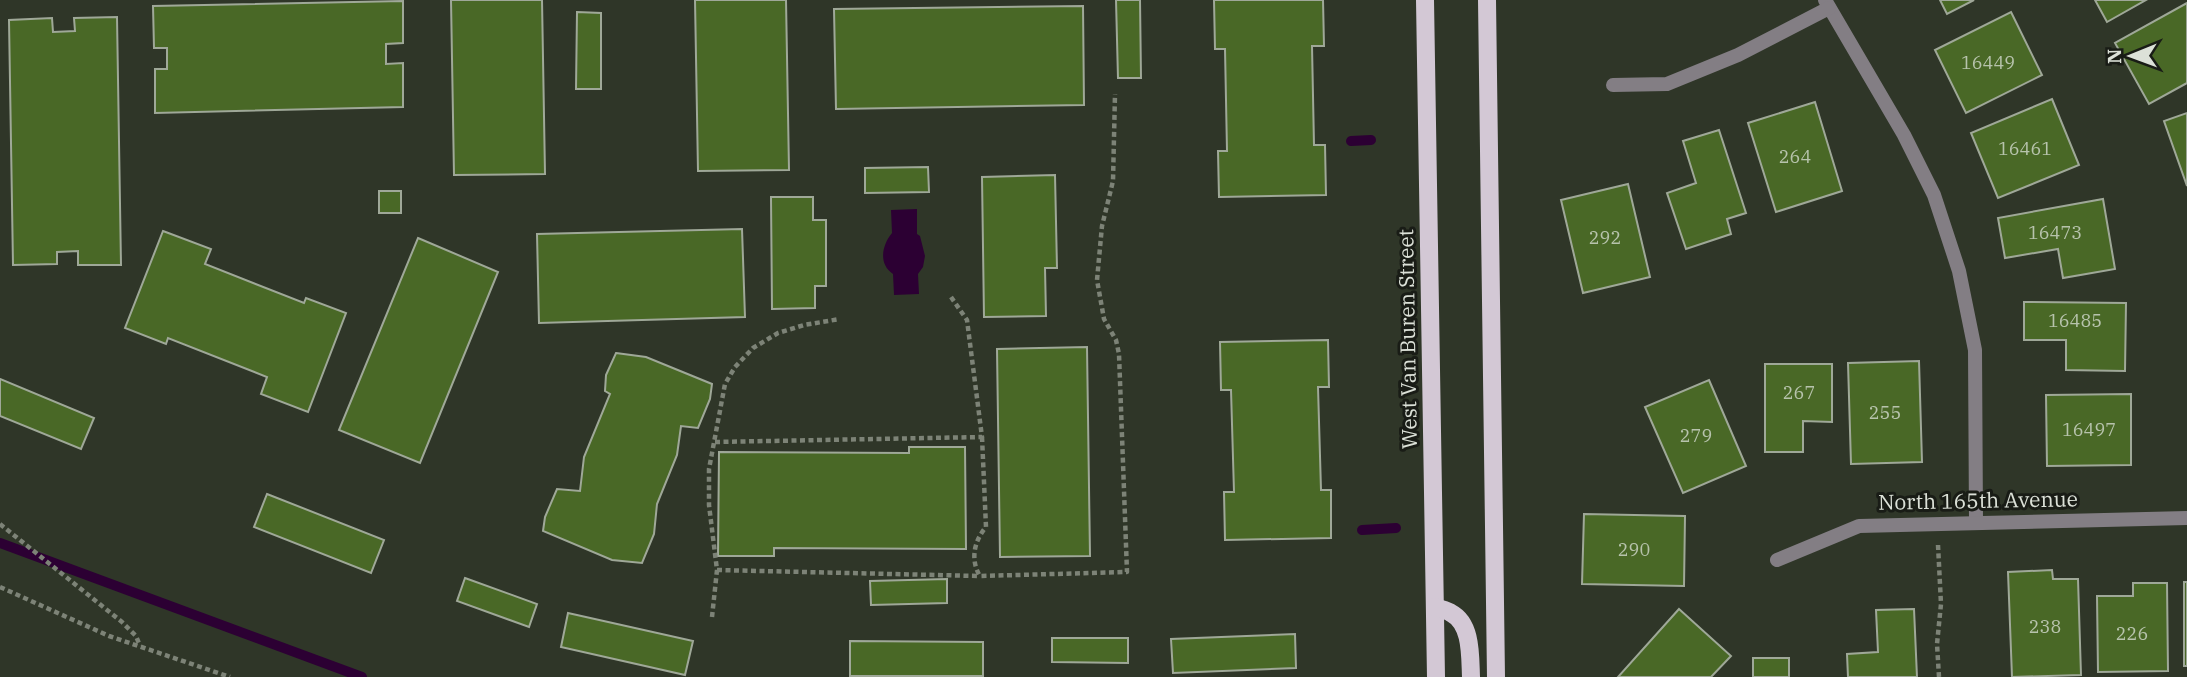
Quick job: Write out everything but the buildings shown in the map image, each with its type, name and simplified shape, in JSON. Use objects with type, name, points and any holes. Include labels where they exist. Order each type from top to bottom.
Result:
[{"type":"main road","name":"West Van Buren Street","points":[[1425,0],[1436,677]]},
{"type":"main road","points":[[1487,0],[1496,677]]},
{"type":"main road","points":[[1435,607],[1454,613],[1466,630],[1471,677]]},
{"type":"street","points":[[1613,85],[1667,83],[1738,55],[1827,4],[1904,135],[1934,195],[1959,271],[1975,350],[1976,521]]},
{"type":"street","name":"North 165th Avenue","points":[[1777,560],[1859,526],[1976,521],[2187,518]]},
{"type":"path","points":[[717,570],[980,576],[1127,572],[1119,354],[1116,340],[1104,319],[1097,280],[1102,226],[1113,181],[1115,94]]},
{"type":"path","points":[[951,297],[967,320],[982,437],[986,527],[978,535],[974,559],[974,567],[980,576]]},
{"type":"path","points":[[712,617],[717,570],[709,505],[709,469],[725,384],[735,367],[753,348],[778,333],[804,324],[840,319]]},
{"type":"path","points":[[715,442],[982,437]]},
{"type":"path","points":[[1938,523],[1941,604],[1937,644],[1939,677]]},
{"type":"path","points":[[0,524],[122,622],[136,636],[140,646]]},
{"type":"path","points":[[0,587],[109,636],[230,677]]},
{"type":"shaded area","points":[[917,209],[917,234],[920,236],[925,256],[923,267],[918,274],[919,294],[894,295],[893,274],[883,260],[886,243],[892,233],[891,210]]},
{"type":"waterway","points":[[1351,141],[1371,140]]},
{"type":"waterway","points":[[1362,530],[1396,528]]},
{"type":"waterway","points":[[0,543],[362,677]]}]
